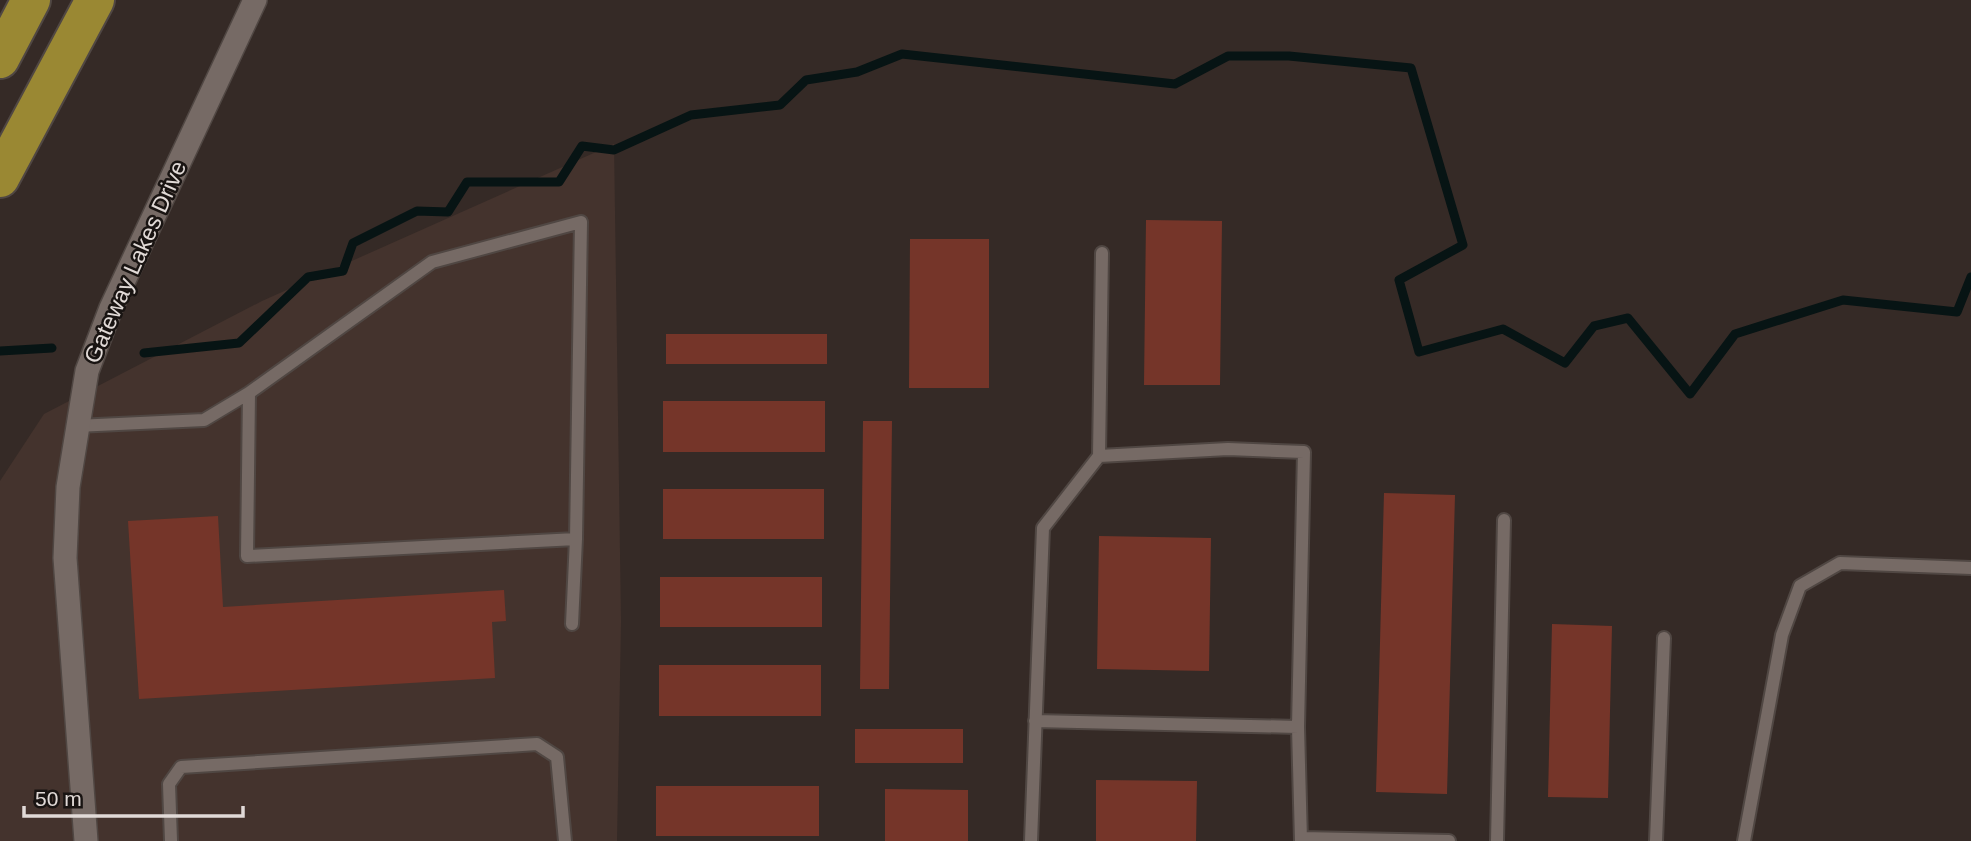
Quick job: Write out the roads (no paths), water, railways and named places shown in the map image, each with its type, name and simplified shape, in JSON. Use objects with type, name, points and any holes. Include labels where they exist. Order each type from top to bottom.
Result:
[{"type":"highway","points":[[0,59],[30,0]]},
{"type":"highway","points":[[0,178],[95,0]]},
{"type":"street","name":"Gateway Lakes Drive","points":[[86,841],[65,558],[68,487],[87,371],[111,308],[255,0]]},
{"type":"lane","points":[[76,426],[204,420],[249,394],[432,262],[581,222],[572,624]]},
{"type":"lane","points":[[1031,841],[1043,527],[1099,456],[1101,253]]},
{"type":"lane","points":[[249,394],[247,556],[576,539]]},
{"type":"lane","points":[[1099,456],[1228,449],[1304,452],[1298,727],[1301,840],[1448,841]]},
{"type":"lane","points":[[1497,841],[1504,520]]},
{"type":"lane","points":[[1744,841],[1782,635],[1800,586],[1840,564],[1971,568]]},
{"type":"lane","points":[[1656,841],[1664,638]]},
{"type":"lane","points":[[1035,721],[1298,727]]},
{"type":"lane","points":[[171,841],[169,784],[181,767],[537,744],[557,757],[565,841]]},
{"type":"waterway","points":[[144,353],[239,343],[308,277],[343,271],[353,243],[417,211],[448,212],[467,182],[559,182],[582,146],[614,150],[691,115],[780,105],[806,80],[857,72],[902,54],[1175,84],[1228,56],[1289,56],[1411,68],[1463,245],[1399,280],[1419,352],[1503,329],[1565,363],[1594,326],[1628,318],[1690,394],[1735,334],[1843,300],[1957,312],[1971,277]]},
{"type":"waterway","points":[[0,351],[52,348]]}]
